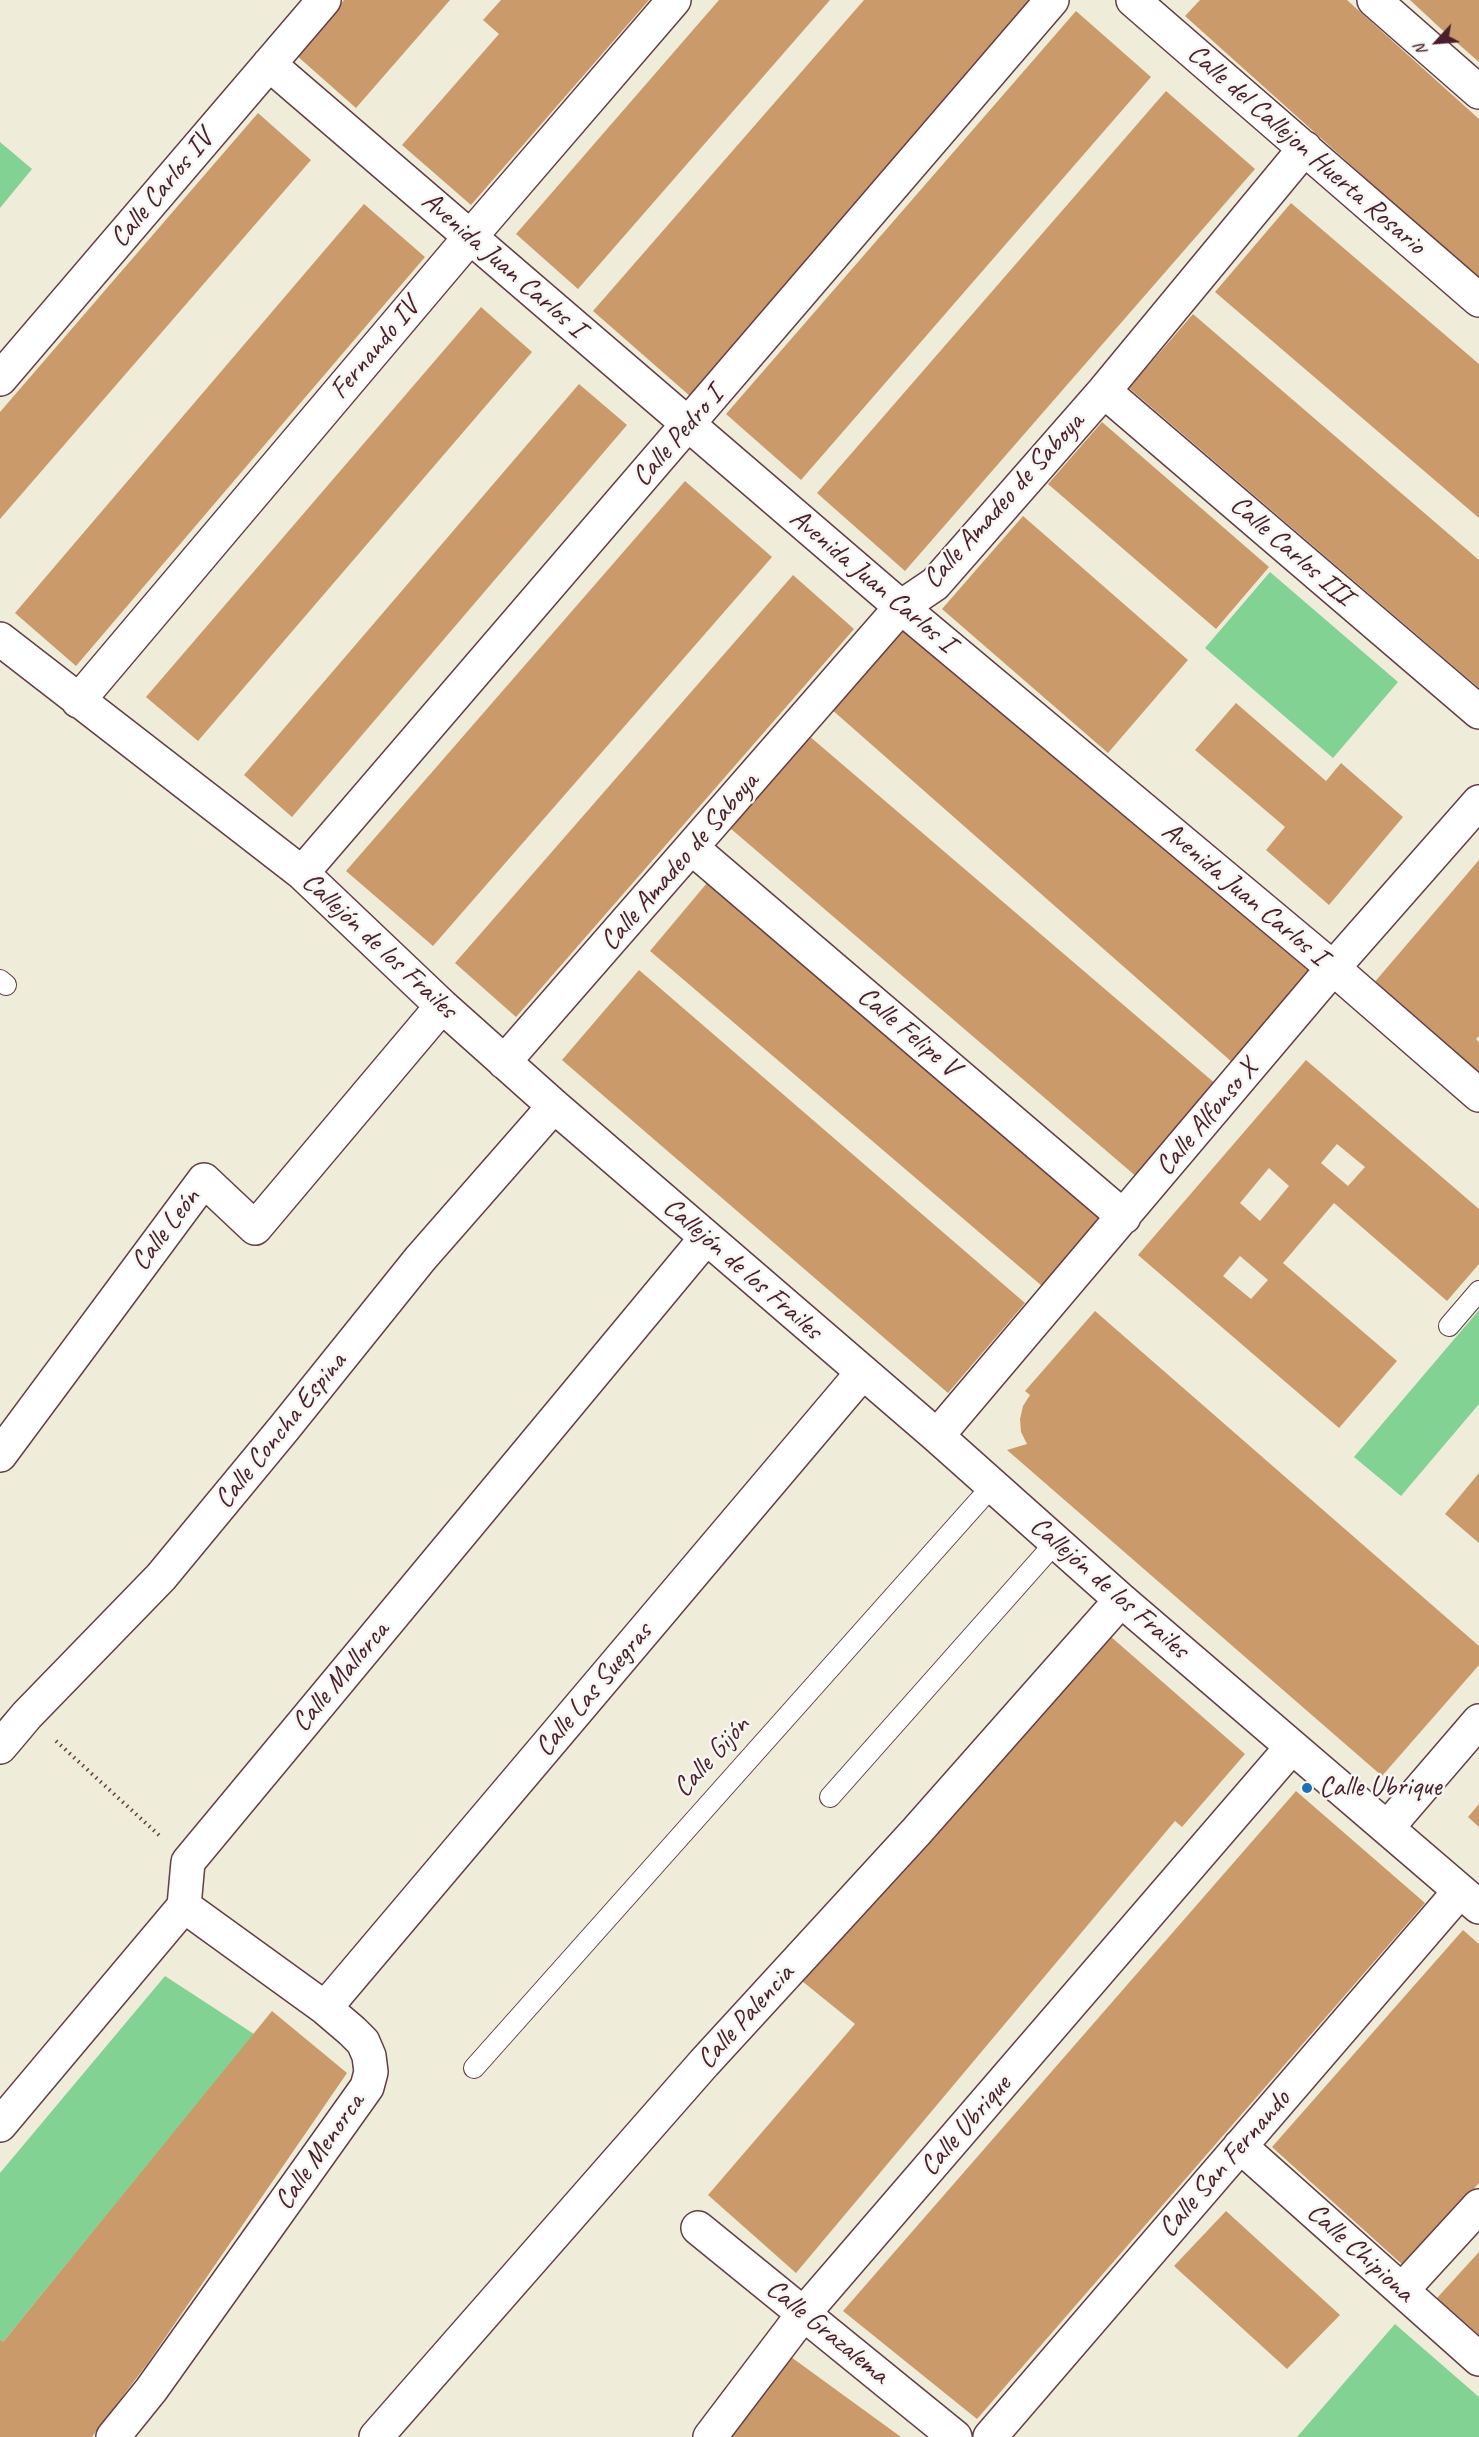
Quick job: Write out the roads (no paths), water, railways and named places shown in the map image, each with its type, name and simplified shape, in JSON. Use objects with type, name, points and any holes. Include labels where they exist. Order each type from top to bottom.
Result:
[{"type":"street","name":"Calle Carlos IV","points":[[0,379],[324,0]]},
{"type":"street","name":"Fernando IV","points":[[78,701],[674,0]]},
{"type":"street","name":"Calle Pedro I","points":[[302,873],[1052,0]]},
{"type":"street","points":[[1374,0],[1479,92]]},
{"type":"street","name":"Calle del Callejon Huerta Rosario","points":[[1141,2],[1479,300]]},
{"type":"street","name":"Avenida Juan Carlos I","points":[[269,64],[901,607],[1333,968],[1479,1095]]},
{"type":"street","name":"Calle Amadeo de Saboya","points":[[504,1062],[901,607],[935,584],[1104,391],[1305,147]]},
{"type":"street","name":"Calle Carlos III","points":[[1104,391],[1479,712]]},
{"type":"street","name":"Callejón de los Frailes","points":[[0,639],[302,873],[442,1006],[554,1106],[937,1436],[1055,1543],[1291,1748],[1469,1899]]},
{"type":"street","name":"Calle Alfonso X","points":[[937,1436],[1333,968],[1479,802]]},
{"type":"street","name":"Calle Felipe V","points":[[692,848],[1124,1217]]},
{"type":"street","name":"Calle León","points":[[0,1455],[204,1180],[255,1228],[442,1006]]},
{"type":"street","name":"Calle Concha Espina","points":[[0,1747],[27,1715],[161,1576],[420,1259],[554,1106]]},
{"type":"street","name":"Calle Mallorca","points":[[184,1906],[188,1862],[706,1238]]},
{"type":"street","name":"Calle Las Suegras","points":[[325,2008],[863,1372]]},
{"type":"street","name":"Calle Palencia","points":[[376,2437],[704,2063],[908,1840],[1121,1600]]},
{"type":"street","points":[[1387,1828],[1479,1721]]},
{"type":"street","name":"Calle Ubrique","points":[[710,2437],[804,2313],[1291,1748]]},
{"type":"street","name":"Calle San Fernando","points":[[990,2437],[1240,2146],[1469,1899]]},
{"type":"street","points":[[0,2125],[184,1906]]},
{"type":"street","name":"Calle Menorca","points":[[113,2437],[151,2390],[367,2087],[370,2072],[369,2056],[363,2042],[325,2008],[184,1906]]},
{"type":"street","name":"Calle Chipiona","points":[[1240,2146],[1479,2359]]},
{"type":"street","points":[[1402,2290],[1479,2206]]},
{"type":"street","name":"Calle Grazalema","points":[[698,2228],[955,2437]]},
{"type":"lane","points":[[1449,1326],[1479,1291]]},
{"type":"lane","name":"Calle Gijón","points":[[474,2068],[993,1485]]},
{"type":"lane","points":[[830,1797],[1055,1543]]},
{"type":"place","name":"Calle Ubrique","points":[[1307,1788]]}]
